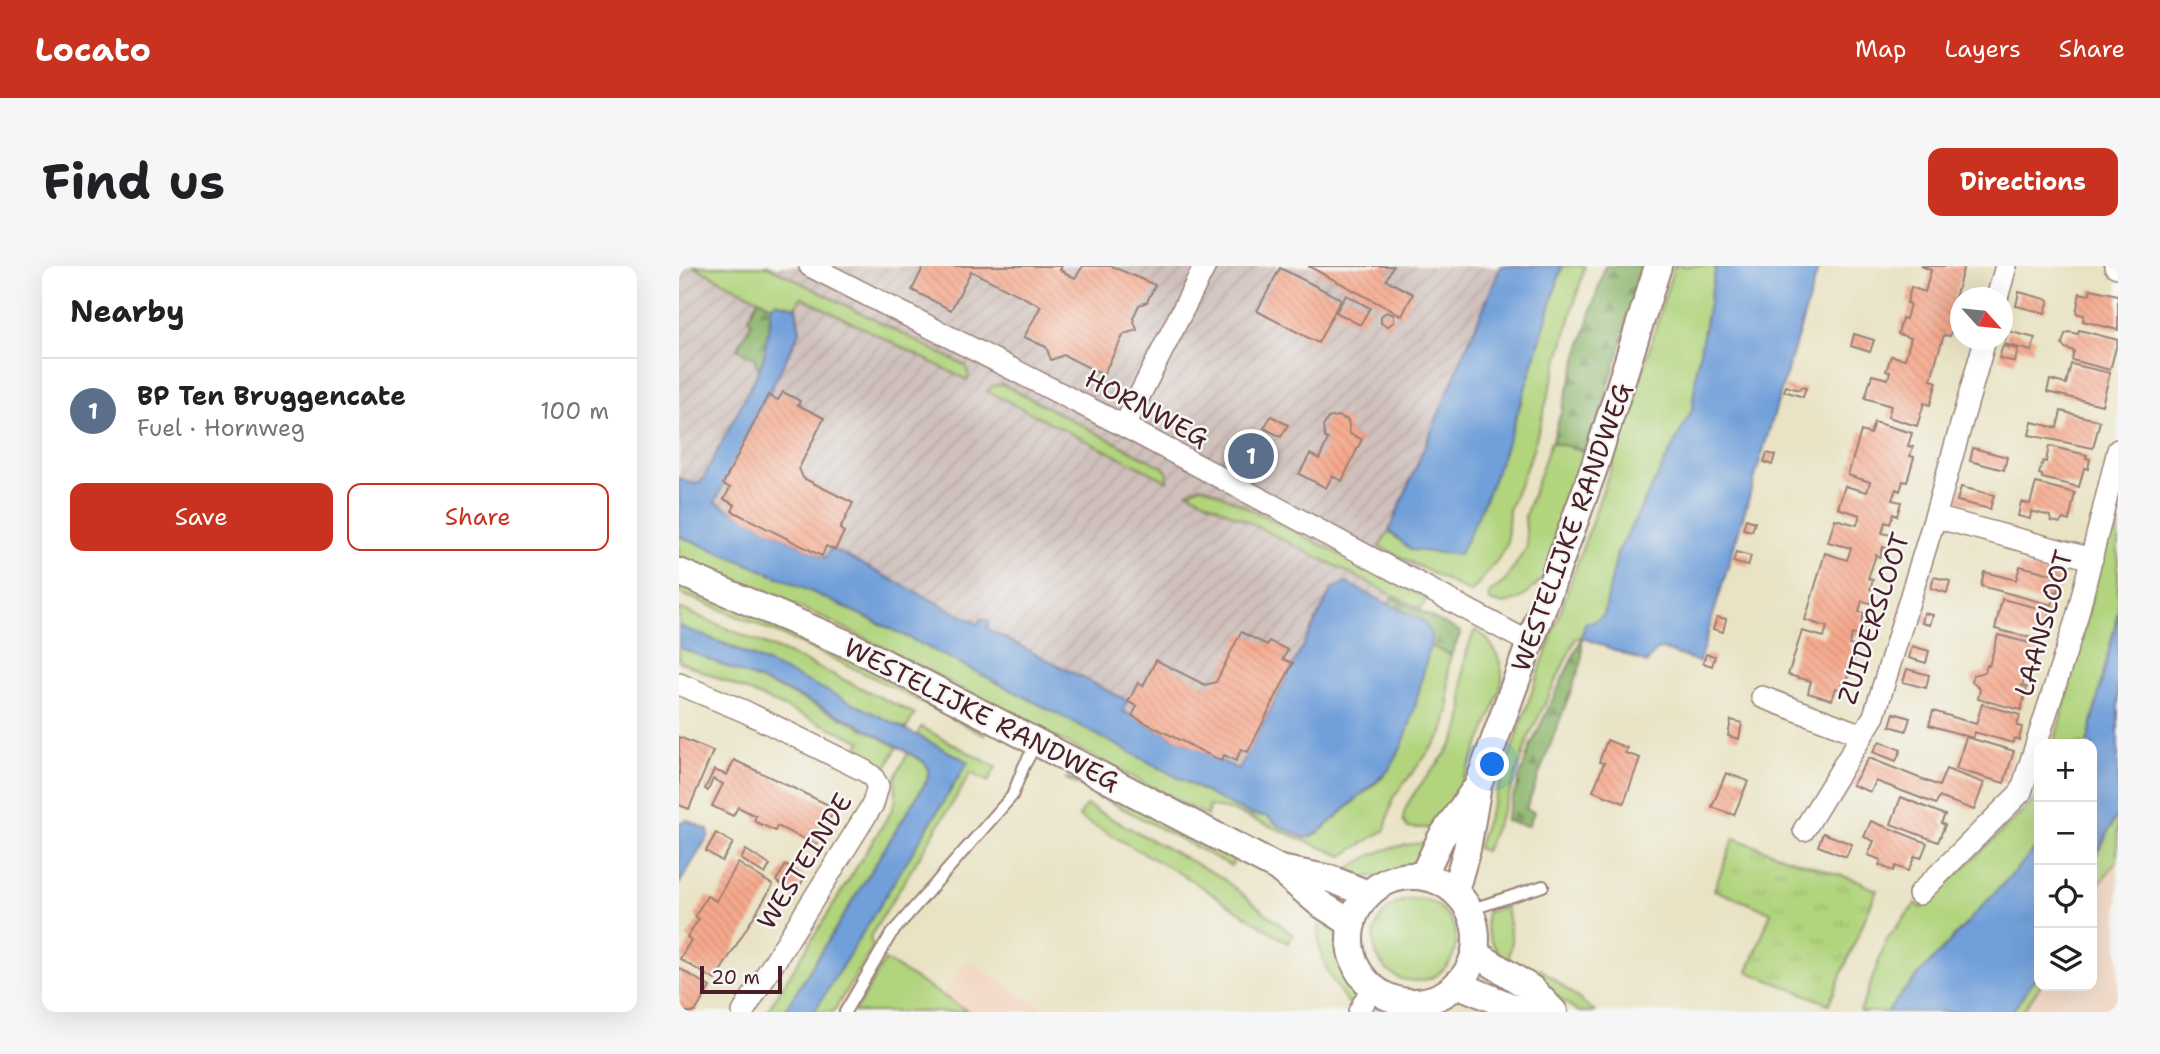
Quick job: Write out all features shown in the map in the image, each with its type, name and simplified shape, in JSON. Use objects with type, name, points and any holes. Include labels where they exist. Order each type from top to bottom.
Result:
[{"type":"street","name":"HORNWEG","points":[[810,266],[1124,426],[1530,643]]},
{"type":"street","points":[[1124,426],[1205,266]]},
{"type":"street","name":"WESTELIJKE RANDWEG","points":[[1462,901],[1467,849],[1478,785],[1594,468],[1658,266]]},
{"type":"street","points":[[2000,287],[2006,266]]},
{"type":"street","name":"ZUIDERSLOOT","points":[[1804,830],[1874,716],[1982,350]]},
{"type":"street","name":"LAANSLOOT","points":[[1919,894],[2021,792],[2077,617],[2118,450]]},
{"type":"street","name":"ZUIDERSLOOT","points":[[1935,517],[2092,559]]},
{"type":"street","name":"WESTELIJKE RANDWEG","points":[[679,572],[852,646],[1037,742],[1278,868],[1319,903],[1352,923]]},
{"type":"street","name":"WESTEINDE","points":[[679,684],[744,711],[865,771],[878,786],[873,804],[743,1012]]},
{"type":"street","name":"ZUIDERSLOOT","points":[[1762,697],[1862,735]]},
{"type":"street","name":"WESTELIJKE RANDWEG","points":[[1423,876],[1441,838],[1478,785]]},
{"type":"street","name":"WESTELIJKE RANDWEG","points":[[1278,868],[1331,879],[1369,894]]},
{"type":"street","points":[[1423,876],[1434,879],[1462,901],[1476,931],[1475,953],[1468,970],[1457,984],[1444,994],[1412,1007],[1384,996],[1372,987],[1360,974],[1350,941],[1352,923],[1358,908],[1369,894],[1394,878],[1423,876]]},
{"type":"street","points":[[1475,953],[1532,989],[1554,1012]]},
{"type":"street","points":[[1457,984],[1524,1012]]},
{"type":"street","points":[[1359,1012],[1372,987]]},
{"type":"lane","points":[[845,1012],[891,933],[1012,796],[1037,742]]},
{"type":"lane","points":[[1462,901],[1543,886]]},
{"type":"shaded area","points":[[679,266],[1539,266],[1521,320],[1382,659],[1261,788],[679,507]]},
{"type":"shaded area","points":[[2118,816],[2118,1012],[2012,1012],[2034,979],[2034,991],[2097,991],[2097,854]]},
{"type":"shaded area","points":[[856,943],[942,995],[965,960],[1049,1012],[813,1012]]},
{"type":"green space","points":[[693,266],[768,266],[966,366],[969,377],[967,380],[801,297],[796,307],[776,302],[772,306]]},
{"type":"green space","points":[[1562,266],[1585,266],[1531,456],[1509,510],[1507,544],[1471,593],[1379,546],[1389,531],[1411,550],[1511,429]]},
{"type":"green space","points":[[1605,266],[1645,266],[1588,452],[1552,442]]},
{"type":"green space","points":[[1674,266],[1716,266],[1697,367],[1692,410],[1617,554],[1604,615],[1593,622],[1586,622],[1582,638],[1576,638],[1529,737],[1508,798],[1485,851],[1477,848],[1634,402]]},
{"type":"green space","points":[[758,299],[772,306],[764,357],[759,370],[754,358],[737,349],[752,322],[748,319]]},
{"type":"green space","points":[[1002,384],[1163,467],[1168,473],[1167,481],[987,391],[992,386]]},
{"type":"green space","points":[[1551,442],[1588,452],[1543,577],[1527,594],[1513,602],[1490,601],[1489,594],[1505,581],[1527,547],[1525,516]]},
{"type":"green space","points":[[1200,486],[1427,598],[1421,609],[1188,492]]},
{"type":"green space","points":[[2118,496],[2118,612],[2088,739],[2055,739]]},
{"type":"green space","points":[[679,536],[890,629],[1230,805],[1267,816],[1279,826],[1306,838],[1318,833],[1383,777],[1407,731],[1430,646],[1451,655],[1448,666],[1449,709],[1443,733],[1393,798],[1385,830],[1342,856],[1233,811],[1209,806],[1207,816],[820,616],[679,558]]},
{"type":"green space","points":[[679,584],[867,667],[960,714],[981,729],[986,736],[835,659],[679,593]]},
{"type":"green space","points":[[1392,597],[1461,632],[1451,655],[1430,646],[1432,641],[1423,621],[1389,605]]},
{"type":"green space","points":[[679,608],[809,663],[915,714],[906,729],[729,645],[679,626]]},
{"type":"green space","points":[[1475,630],[1491,644],[1498,658],[1502,679],[1498,698],[1473,759],[1438,828],[1408,828],[1403,821],[1410,800],[1452,745],[1460,728],[1463,714],[1464,665]]},
{"type":"green space","points":[[1582,638],[1582,661],[1526,809],[1534,812],[1528,826],[1505,821],[1530,747]]},
{"type":"green space","points":[[679,647],[817,706],[897,747],[883,774],[870,758],[856,751],[861,741],[679,661]]},
{"type":"green space","points":[[921,727],[996,767],[988,782],[971,773],[870,937],[873,948],[833,1012],[813,1012],[968,762],[917,735]]},
{"type":"green space","points":[[908,753],[926,766],[927,780],[784,1012],[767,1012],[892,810],[896,799],[895,777]]},
{"type":"green space","points":[[1065,778],[1085,781],[1235,859],[1231,866]]},
{"type":"green space","points":[[2034,801],[2034,850],[1887,1012],[1860,1012],[1887,939],[1916,903],[1921,908]]},
{"type":"green space","points":[[1086,805],[1221,877],[1293,935],[1288,943],[1191,880],[1079,817]]},
{"type":"green space","points":[[2118,816],[2117,861],[2097,887],[2097,854]]},
{"type":"green space","points":[[1734,838],[1862,882],[1877,890],[1829,1004],[1748,972],[1771,912],[1714,890]]},
{"type":"green space","points":[[1424,843],[1418,858],[1412,863],[1383,875],[1359,878],[1346,871],[1383,851]]},
{"type":"green space","points":[[1407,899],[1423,899],[1438,906],[1449,917],[1456,932],[1453,956],[1444,969],[1423,981],[1407,981],[1392,974],[1381,963],[1374,948],[1374,932],[1381,917],[1392,906]]},
{"type":"green space","points":[[1506,907],[1512,941],[1508,962],[1490,939],[1486,926],[1487,912]]},
{"type":"green space","points":[[1323,916],[1339,937],[1346,966],[1356,990],[1354,1009],[1338,990],[1325,966],[1319,941]]},
{"type":"green space","points":[[885,960],[969,1012],[854,1012]]},
{"type":"green space","points":[[1540,968],[1595,1012],[1579,1012],[1532,979]]},
{"type":"green space","points":[[2034,979],[2034,991],[2037,991],[2022,1012],[2012,1012]]},
{"type":"water","points":[[1501,266],[1562,266],[1505,450],[1459,555],[1411,550],[1389,531]]},
{"type":"water","points":[[1716,266],[1819,266],[1699,662],[1662,649],[1656,650],[1647,663],[1581,637],[1586,622],[1593,622],[1604,615],[1617,554],[1692,410],[1697,367]]},
{"type":"water","points":[[775,302],[796,307],[800,331],[715,502],[825,558],[831,548],[978,624],[981,618],[989,622],[987,629],[1128,701],[1122,711],[1239,770],[1332,589],[1346,583],[1423,621],[1431,635],[1409,726],[1389,770],[1318,833],[1306,838],[1279,826],[1267,816],[1252,815],[1230,805],[890,629],[679,536],[679,478],[694,484],[703,479],[759,370],[764,357],[770,308]]},
{"type":"water","points":[[2118,612],[2118,816],[2097,854],[2097,739],[2088,739]]},
{"type":"water","points":[[679,626],[825,690],[968,762],[814,1012],[784,1012],[927,780],[929,769],[923,761],[852,721],[679,647]]},
{"type":"water","points":[[687,820],[708,830],[709,835],[679,884],[679,823]]},
{"type":"water","points":[[2034,850],[2034,979],[2012,1012],[1887,1012]]},
{"type":"building","points":[[924,266],[1062,266],[1060,270],[1075,278],[1083,266],[1111,266],[1155,285],[1147,302],[1139,305],[1133,318],[1137,330],[1124,334],[1103,375],[1064,355],[1051,360],[1046,347],[1024,337],[1041,306],[971,271],[951,310],[912,290]]},
{"type":"building","points":[[1308,266],[1393,266],[1386,280],[1413,294],[1402,316]]},
{"type":"building","points":[[1921,266],[1964,266],[1958,287],[1950,287],[1950,336],[1944,335],[1931,380],[1937,382],[1930,405],[1924,403],[1917,426],[1888,417],[1891,406],[1865,398],[1872,375],[1888,379],[1890,372],[1886,371],[1891,356],[1905,359],[1911,338],[1898,334],[1902,318],[1906,319],[1911,287],[1925,292],[1931,270]]},
{"type":"building","points":[[1280,268],[1341,299],[1318,343],[1257,311]]},
{"type":"building","points":[[2091,289],[2118,295],[2118,330],[2083,321],[2084,315],[2076,313],[2080,293],[2089,295]]},
{"type":"building","points":[[2019,292],[2049,300],[2045,313],[2016,306]]},
{"type":"building","points":[[1346,295],[1370,308],[1360,325],[1336,312]]},
{"type":"building","points":[[1387,312],[1394,315],[1394,322],[1388,326],[1381,323],[1381,316]]},
{"type":"building","points":[[2079,330],[2118,340],[2110,370],[2072,360],[2074,351],[2062,344],[2065,334],[2078,334]]},
{"type":"building","points":[[2013,332],[2035,338],[2032,351],[2013,346]]},
{"type":"building","points":[[1854,334],[1874,340],[1870,352],[1851,346]]},
{"type":"building","points":[[2018,349],[2015,362],[1999,358],[2002,350]]},
{"type":"building","points":[[2071,364],[2110,373],[2102,405],[2047,392],[2050,380],[2066,384]]},
{"type":"building","points":[[1786,386],[1799,390],[1801,387],[1806,388],[1803,397],[1784,391]]},
{"type":"building","points":[[783,392],[800,401],[798,405],[824,418],[799,468],[803,478],[853,503],[840,529],[844,532],[835,550],[826,546],[822,556],[732,511],[735,505],[724,499],[730,488],[723,484],[768,395],[778,400]]},
{"type":"building","points":[[2061,411],[2100,421],[2093,448],[2029,435],[2032,422],[2057,428]]},
{"type":"building","points":[[1271,416],[1288,425],[1281,437],[1264,428]]},
{"type":"building","points":[[1338,416],[1348,420],[1350,434],[1362,439],[1342,481],[1332,476],[1326,488],[1299,474],[1310,454],[1319,459],[1328,439],[1325,438],[1323,427],[1328,418]]},
{"type":"building","points":[[1874,422],[1912,433],[1908,446],[1913,447],[1910,456],[1914,457],[1907,482],[1903,481],[1900,491],[1896,489],[1892,500],[1901,502],[1897,516],[1893,514],[1890,524],[1885,522],[1882,533],[1891,535],[1887,549],[1883,547],[1880,557],[1876,555],[1868,578],[1873,580],[1870,589],[1874,590],[1870,603],[1862,601],[1859,612],[1864,613],[1861,637],[1852,634],[1849,645],[1854,646],[1851,656],[1855,657],[1847,681],[1843,680],[1840,689],[1836,688],[1832,700],[1808,693],[1811,681],[1788,675],[1802,631],[1824,637],[1827,627],[1805,620],[1825,553],[1847,560],[1851,548],[1828,542],[1835,519],[1857,525],[1860,515],[1838,508],[1845,486],[1867,492],[1870,482],[1848,475],[1861,431],[1870,434]]},
{"type":"building","points":[[2049,446],[2087,455],[2086,458],[2090,459],[2088,469],[2084,468],[2079,487],[2042,478],[2039,474],[2043,461],[2046,462]]},
{"type":"building","points":[[1973,448],[2007,457],[2004,470],[1970,461]]},
{"type":"building","points":[[1767,453],[1775,455],[1772,465],[1764,462]]},
{"type":"building","points":[[2036,483],[2075,493],[2069,521],[2051,521],[2050,516],[2031,511],[2030,519],[2018,516],[2021,502],[2030,504]]},
{"type":"building","points":[[1961,487],[1994,495],[1990,509],[1957,501]]},
{"type":"building","points":[[1746,519],[1755,522],[1752,531],[1743,529]]},
{"type":"building","points":[[1736,552],[1751,556],[1748,566],[1733,562]]},
{"type":"building","points":[[2020,566],[2059,576],[2058,579],[2061,580],[2052,605],[1981,586],[1984,572],[2016,580]]},
{"type":"building","points":[[1934,577],[1950,581],[1947,593],[1931,588]]},
{"type":"building","points":[[2002,599],[2050,611],[2043,641],[1995,629]]},
{"type":"building","points":[[1924,613],[1933,615],[1930,625],[1922,623]]},
{"type":"building","points":[[1717,617],[1726,619],[1723,632],[1713,629]]},
{"type":"building","points":[[1241,632],[1267,645],[1269,641],[1288,650],[1283,659],[1293,663],[1248,752],[1241,749],[1236,761],[1224,755],[1221,761],[1132,716],[1137,706],[1128,702],[1138,683],[1143,686],[1156,660],[1205,685],[1216,682]]},
{"type":"building","points":[[1998,635],[2037,645],[2030,676],[2025,675],[2022,686],[2027,687],[2021,710],[1978,699],[1980,689],[1972,682],[1973,675],[1985,672],[1987,665],[1989,666]]},
{"type":"building","points":[[1912,646],[1929,651],[1926,663],[1909,658]]},
{"type":"building","points":[[1706,654],[1715,656],[1712,666],[1703,663]]},
{"type":"building","points":[[1907,669],[1929,675],[1926,688],[1903,682]]},
{"type":"building","points":[[1982,704],[2020,715],[2017,726],[2022,727],[2019,740],[2014,738],[2013,743],[1974,732],[1973,738],[1929,725],[1933,711],[1976,724]]},
{"type":"building","points":[[1894,713],[1910,718],[1906,731],[1890,726]]},
{"type":"building","points":[[1731,720],[1742,723],[1739,739],[1728,736]]},
{"type":"building","points":[[679,737],[713,751],[689,809],[679,805]]},
{"type":"building","points":[[1966,737],[2014,751],[2004,783],[1956,769]]},
{"type":"building","points":[[1607,740],[1627,748],[1625,753],[1640,758],[1624,803],[1593,791],[1604,763],[1599,762]]},
{"type":"building","points":[[1880,741],[1901,750],[1896,761],[1873,752]]},
{"type":"building","points":[[1869,758],[1939,786],[1946,769],[1984,783],[1974,810],[1939,797],[1936,804],[1876,781],[1871,792],[1852,785]]},
{"type":"building","points":[[734,760],[835,808],[817,845],[777,826],[775,831],[754,821],[756,816],[738,807],[733,816],[712,806],[723,784],[713,779],[708,791],[705,789],[714,770],[727,775]]},
{"type":"building","points":[[1726,773],[1748,781],[1734,815],[1712,807]]},
{"type":"building","points":[[1901,797],[1945,815],[1941,823],[1945,825],[1938,842],[1891,824]]},
{"type":"building","points":[[1871,821],[1927,843],[1921,858],[1915,856],[1908,871],[1895,866],[1893,871],[1879,865],[1881,860],[1868,855],[1874,841],[1864,837]]},
{"type":"building","points":[[716,833],[733,843],[722,861],[706,851]]},
{"type":"building","points":[[1823,833],[1852,844],[1846,857],[1818,846]]},
{"type":"building","points":[[746,850],[770,865],[765,874],[741,859]]},
{"type":"building","points":[[738,863],[773,885],[715,980],[680,959],[691,940],[687,937],[699,919],[695,916],[707,896],[716,901]]},
{"type":"building","points":[[786,865],[805,877],[795,893],[776,881]]},
{"type":"building","points":[[679,968],[710,987],[695,1012],[679,1012]]},
{"type":"place","name":"BP Ten Bruggencate","points":[[1251,456]]}]
